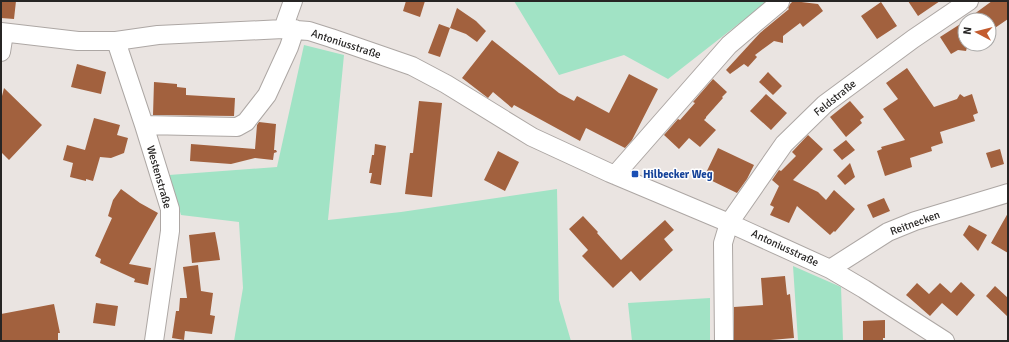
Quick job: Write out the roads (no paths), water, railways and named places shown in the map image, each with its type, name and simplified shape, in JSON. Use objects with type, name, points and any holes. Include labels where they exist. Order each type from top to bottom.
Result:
[{"type":"street","points":[[144,124],[237,127],[246,122],[267,96],[289,47],[289,29],[293,1]]},
{"type":"street","name":"Feldstraße","points":[[729,223],[784,144],[825,104],[913,39],[969,1]]},
{"type":"street","points":[[615,175],[729,45],[780,2]]},
{"type":"street","name":"Antoniusstraße","points":[[3,33],[78,41],[116,41],[158,35],[289,29],[309,31],[412,66],[446,84],[532,137],[830,269],[945,341]]},
{"type":"street","points":[[1,52],[3,33]]},
{"type":"street","name":"Westenstraße","points":[[116,41],[144,124],[170,209],[170,231],[154,341]]},
{"type":"street","name":"Reitnecken","points":[[830,269],[888,232],[914,221],[1008,193]]},
{"type":"street","points":[[724,341],[722,243],[729,223]]},
{"type":"place","name":"Hilbecker Weg","points":[[635,174]]}]
